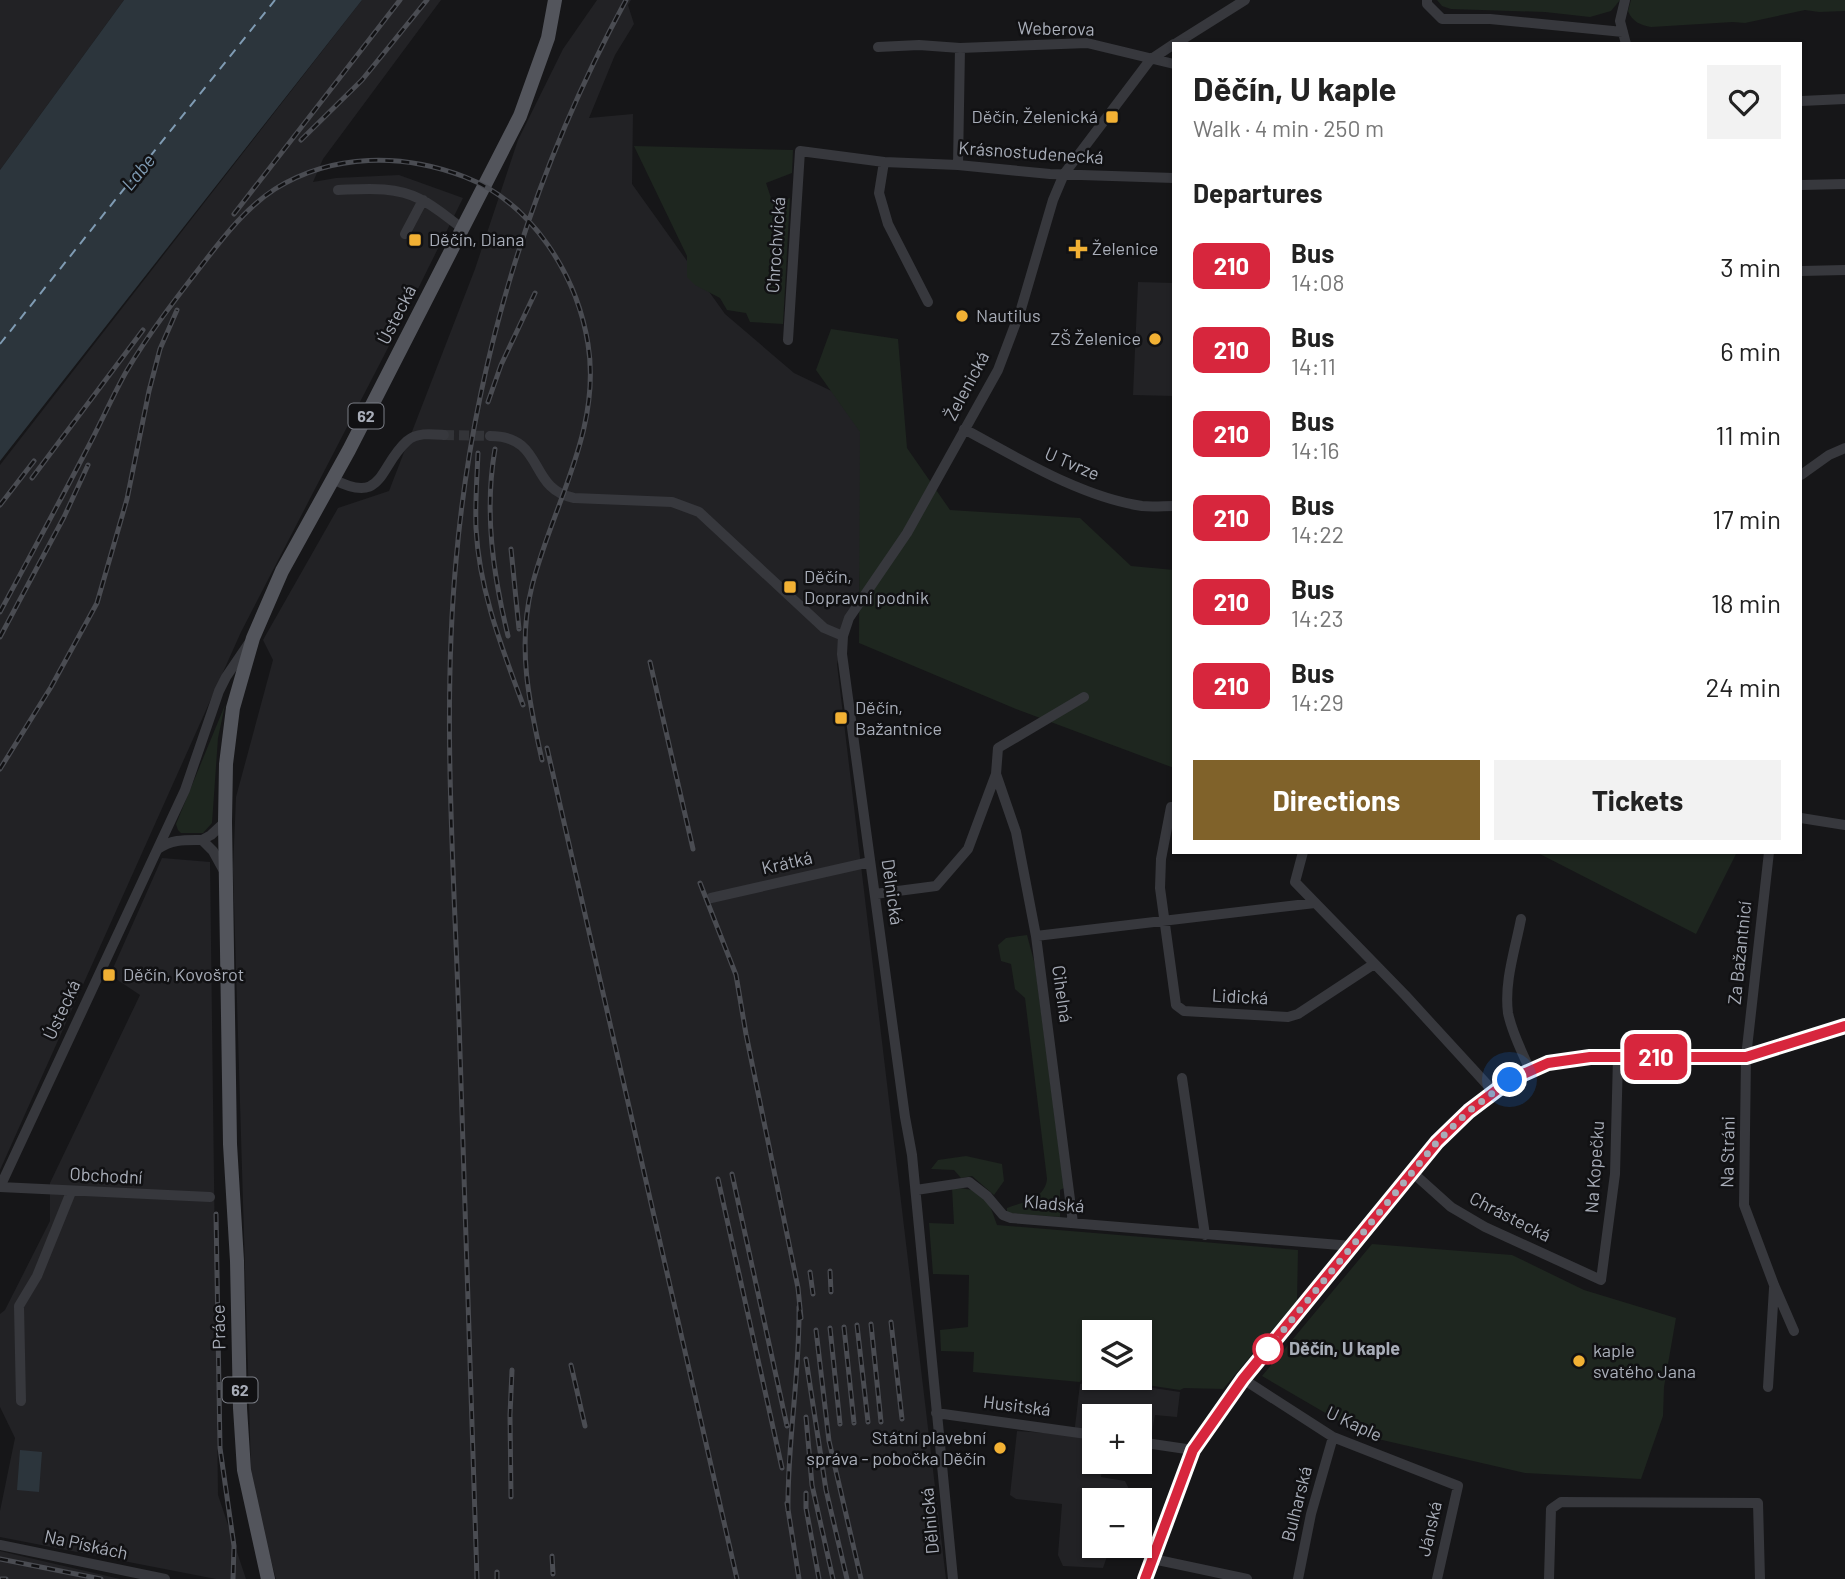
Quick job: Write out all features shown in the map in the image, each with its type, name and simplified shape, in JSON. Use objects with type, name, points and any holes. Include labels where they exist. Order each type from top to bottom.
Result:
[{"type":"main road","name":"Ústecká","points":[[226,875],[225,822],[230,729],[242,672],[253,638],[282,571],[413,327],[520,116],[548,38],[555,0]]},
{"type":"main road","name":"Práce","points":[[226,875],[242,1444],[249,1497],[268,1579]]},
{"type":"street","name":"Želenická","points":[[1178,42],[1245,0]]},
{"type":"street","points":[[1427,0],[1427,5],[1442,19],[1490,19],[1623,32]]},
{"type":"street","points":[[1625,0],[1620,21],[1626,42]]},
{"type":"street","name":"Weberova","points":[[878,47],[919,45],[960,48],[1087,43],[1172,64]]},
{"type":"street","name":"Želenická","points":[[843,636],[849,618],[906,533],[998,370],[1021,309],[1053,200],[1064,174],[1150,60],[1172,46]]},
{"type":"street","points":[[958,165],[960,48]]},
{"type":"street","points":[[1802,100],[1845,99]]},
{"type":"street","name":"Krásnostudenecká","points":[[800,151],[884,162],[1172,178]]},
{"type":"street","name":"Chrochvická","points":[[788,340],[800,151]]},
{"type":"street","points":[[884,162],[880,193],[888,224],[928,302]]},
{"type":"street","points":[[1802,185],[1845,184]]},
{"type":"street","points":[[338,190],[393,190],[423,200],[462,228]]},
{"type":"street","points":[[405,234],[423,200]]},
{"type":"street","points":[[1802,271],[1845,270]]},
{"type":"street","name":"U Tvrze","points":[[964,429],[1025,462],[1094,493],[1142,506],[1172,506]]},
{"type":"street","points":[[333,479],[359,489],[371,486],[407,442],[420,435],[444,435]]},
{"type":"street","points":[[490,436],[502,436],[518,441],[550,486],[569,497],[672,502],[699,512],[824,628],[843,636]]},
{"type":"street","points":[[1802,474],[1829,455],[1845,448]]},
{"type":"street","name":"Dělnická","points":[[843,636],[842,654],[916,1190],[953,1579]]},
{"type":"street","name":"Ústecká","points":[[0,1187],[185,790],[219,691],[253,638]]},
{"type":"street","points":[[875,894],[936,886],[968,849],[996,774],[998,748],[1084,697]]},
{"type":"street","name":"Cihelná","points":[[996,774],[1016,832],[1036,936],[1073,1223]]},
{"type":"street","points":[[1163,920],[1161,859],[1171,807]]},
{"type":"street","points":[[1802,818],[1845,825]]},
{"type":"street","points":[[158,849],[167,843],[181,840],[202,840],[225,822]]},
{"type":"street","points":[[202,840],[214,851],[226,875]]},
{"type":"street","points":[[1302,854],[1295,882],[1493,1091]]},
{"type":"street","name":"Za Bažantnicí","points":[[1746,1057],[1769,854]]},
{"type":"street","name":"Krátká","points":[[711,898],[870,862]]},
{"type":"street","points":[[1036,936],[1315,903]]},
{"type":"street","points":[[1521,919],[1507,988],[1508,1013],[1530,1070]]},
{"type":"street","name":"Lidická","points":[[1163,920],[1176,1005],[1184,1011],[1288,1017],[1298,1014],[1374,964]]},
{"type":"street","points":[[1145,1579],[1193,1450],[1243,1379],[1437,1142],[1493,1091],[1530,1070],[1566,1059],[1618,1056],[1746,1057],[1845,1026]]},
{"type":"street","name":"Na Kopečku","points":[[1601,1280],[1615,1174],[1618,1056]]},
{"type":"street","name":"Na Stráni","points":[[1746,1057],[1745,1205],[1794,1331]]},
{"type":"street","points":[[1182,1078],[1205,1235]]},
{"type":"street","name":"Chrástecká","points":[[1412,1172],[1451,1207],[1485,1227],[1601,1280]]},
{"type":"street","name":"Kladská","points":[[916,1190],[969,1182],[988,1196],[1003,1215],[1011,1218],[1352,1246]]},
{"type":"street","name":"Obchodní","points":[[0,1187],[210,1198]]},
{"type":"street","points":[[21,1401],[19,1306],[37,1276],[71,1192]]},
{"type":"street","name":"Na Stráni","points":[[1768,1387],[1774,1285]]},
{"type":"street","name":"U Kaple","points":[[1243,1379],[1333,1437],[1458,1486]]},
{"type":"street","name":"Husitská","points":[[936,1413],[1082,1433]]},
{"type":"street","name":"Bulharská","points":[[1298,1579],[1311,1514],[1333,1437]]},
{"type":"street","points":[[1152,1443],[1193,1450]]},
{"type":"street","name":"Jánská","points":[[1437,1579],[1458,1486]]},
{"type":"street","points":[[1549,1579],[1551,1508],[1561,1502],[1758,1503],[1760,1579]]},
{"type":"street","name":"Na Pískách","points":[[0,1545],[165,1579]]},
{"type":"street","points":[[1153,1559],[1247,1579]]},
{"type":"shaded area","points":[[0,0],[124,0],[0,170]]},
{"type":"shaded area","points":[[362,0],[441,0],[323,159],[313,182],[336,178],[399,175],[463,198],[241,632],[0,1170],[0,465]]},
{"type":"shaded area","points":[[597,0],[631,0],[628,5],[634,24],[615,55],[589,118],[633,114],[632,184],[725,314],[794,373],[867,408],[859,591],[837,664],[946,1579],[276,1579],[260,1520],[251,1469],[233,869],[236,797],[273,660],[263,640],[338,508],[389,491],[475,269],[518,140],[563,49]]},
{"type":"shaded area","points":[[1437,0],[1620,0],[1611,11],[1590,17],[1545,12],[1451,9],[1442,6]]},
{"type":"shaded area","points":[[1631,0],[1845,0],[1845,11],[1805,10],[1745,23],[1651,27],[1632,18],[1628,11]]},
{"type":"shaded area","points":[[634,146],[793,150],[792,173],[766,183],[773,204],[790,198],[783,324],[750,322],[746,313],[727,310],[720,298],[695,285],[687,277],[687,256]]},
{"type":"shaded area","name":"ZŠ Želenice","points":[[1138,282],[1172,283],[1172,396],[1133,395]]},
{"type":"shaded area","points":[[831,329],[898,339],[907,448],[950,510],[1080,518],[1131,566],[1172,570],[1172,767],[1016,709],[859,643],[860,432],[816,370]]},
{"type":"shaded area","points":[[225,705],[218,738],[212,823],[203,833],[181,833],[176,824]]},
{"type":"shaded area","points":[[1540,854],[1736,854],[1696,934]]},
{"type":"shaded area","points":[[162,858],[210,862],[218,1495],[246,1579],[216,1579],[0,1537],[0,1511],[15,1438],[0,1407],[0,1314],[5,1310],[50,1221],[50,1183],[140,995],[110,975]]},
{"type":"shaded area","points":[[1027,935],[1035,965],[1064,1188],[1060,1190],[1060,1217],[1007,1213],[1007,1208],[1038,1195],[1047,1179],[1025,998],[1015,989],[1011,964],[1001,961],[998,945],[1006,938]]},
{"type":"shaded area","points":[[966,1156],[1002,1164],[1004,1181],[994,1195],[972,1176],[961,1178],[954,1170],[931,1169],[938,1160]]},
{"type":"shaded area","points":[[952,1188],[972,1190],[983,1195],[997,1225],[1298,1250],[1297,1301],[1223,1389],[1180,1390],[1152,1386],[1152,1320],[1082,1320],[1080,1382],[973,1372],[974,1352],[941,1351],[940,1330],[968,1327],[969,1275],[933,1274],[929,1223],[954,1224]]},
{"type":"shaded area","points":[[1372,1244],[1512,1255],[1584,1290],[1676,1318],[1664,1387],[1663,1416],[1641,1479],[1525,1473],[1365,1436],[1262,1376]]},
{"type":"shaded area","points":[[1080,1384],[1082,1390],[1152,1390],[1152,1388],[1180,1392],[1177,1417],[1155,1415],[1152,1432],[1152,1404],[1082,1404],[1082,1474],[1101,1474],[1101,1477],[1125,1481],[1128,1488],[1082,1488],[1082,1558],[1106,1558],[1103,1568],[1063,1566],[1058,1555],[1062,1504],[1016,1499],[1010,1495],[1017,1431],[1074,1435]]},
{"type":"shaded area","points":[[0,1551],[21,1556],[120,1579],[0,1579]]},
{"type":"water","name":"Labe","points":[[124,0],[362,0],[0,461],[0,170]]},
{"type":"water","points":[[20,1450],[42,1452],[39,1492],[17,1490]]},
{"type":"ferry route","points":[[0,344],[275,0]]},
{"type":"tunnel","points":[[444,435],[490,436]]},
{"type":"railway","points":[[234,214],[400,0]]},
{"type":"railway","points":[[301,140],[362,80],[427,0]]},
{"type":"railway","points":[[477,1579],[450,791],[450,676],[456,561],[464,488],[477,415],[492,343],[512,272],[562,133],[626,0]]},
{"type":"railway","points":[[0,612],[135,358],[184,288],[220,241],[246,213],[265,196],[297,177],[344,163],[393,161],[441,169],[465,177],[511,204],[548,244],[574,292],[588,344],[590,376],[582,437],[532,586],[525,630],[526,674],[542,760]]},
{"type":"railway","points":[[488,402],[501,365],[535,293]]},
{"type":"railway","points":[[0,769],[51,687],[97,603],[127,499],[160,349],[177,310]]},
{"type":"railway","points":[[32,478],[143,330]]},
{"type":"railway","points":[[495,449],[490,520],[498,589],[508,636]]},
{"type":"railway","points":[[478,453],[476,528],[482,574],[493,618],[523,705]]},
{"type":"railway","points":[[0,505],[34,461]]},
{"type":"railway","points":[[0,637],[64,517],[88,465]]},
{"type":"railway","points":[[511,549],[519,629]]},
{"type":"railway","points":[[650,662],[693,849]]},
{"type":"railway","points":[[547,748],[737,1579]]},
{"type":"railway","points":[[700,883],[736,975],[798,1288],[801,1318],[799,1307],[788,1511]]},
{"type":"railway","points":[[732,1174],[787,1426]]},
{"type":"railway","points":[[718,1179],[782,1468]]},
{"type":"railway","points":[[216,1214],[220,1448],[234,1546],[233,1579]]},
{"type":"railway","points":[[830,1271],[831,1292]]},
{"type":"railway","points":[[810,1272],[813,1294]]},
{"type":"railway","points":[[891,1322],[902,1419]]},
{"type":"railway","points":[[871,1324],[881,1422]]},
{"type":"railway","points":[[857,1325],[868,1422]]},
{"type":"railway","points":[[844,1327],[854,1423]]},
{"type":"railway","points":[[830,1328],[840,1424]]},
{"type":"railway","points":[[816,1330],[829,1441],[861,1579]]},
{"type":"railway","points":[[806,1359],[826,1490],[847,1579]]},
{"type":"railway","points":[[571,1365],[585,1426]]},
{"type":"railway","points":[[511,1497],[512,1370]]},
{"type":"railway","points":[[806,1417],[812,1485],[833,1579]]},
{"type":"railway","points":[[806,1493],[806,1508],[819,1579]]},
{"type":"railway","points":[[787,1503],[799,1579]]},
{"type":"railway","points":[[552,1556],[553,1574]]},
{"type":"railway","points":[[0,1559],[101,1579]]},
{"type":"railway","points":[[497,1572],[497,1579]]},
{"type":"railway","points":[[1,1579],[6,1579]]},
{"type":"bus line","name":"210","points":[[1145,1579],[1193,1450],[1243,1379],[1437,1142],[1493,1091],[1530,1070],[1566,1059],[1746,1057],[1845,1026]]},
{"type":"place","name":"Děčín, Želenická","points":[[1112,117]]},
{"type":"place","name":"Děčín, Diana","points":[[415,240]]},
{"type":"place","name":"Želenice","points":[[1078,249]]},
{"type":"place","name":"Nautilus","points":[[962,316]]},
{"type":"place","name":"ZŠ Želenice","points":[[1155,339]]},
{"type":"place","name":"Děčín, Dopravní podnik","points":[[790,587]]},
{"type":"place","name":"Děčín, Bažantnice","points":[[841,718]]},
{"type":"place","name":"Děčín, Kovošrot","points":[[109,975]]},
{"type":"place","name":"Děčín, U kaple","points":[[1268,1349]]},
{"type":"place","name":"kaple svatého Jana","points":[[1579,1361]]},
{"type":"place","name":"Státní plavební správa - pobočka Děčín","points":[[1000,1448]]},
{"type":"route","points":[[1268,1349],[1437,1142],[1469,1111],[1510,1080]]}]
